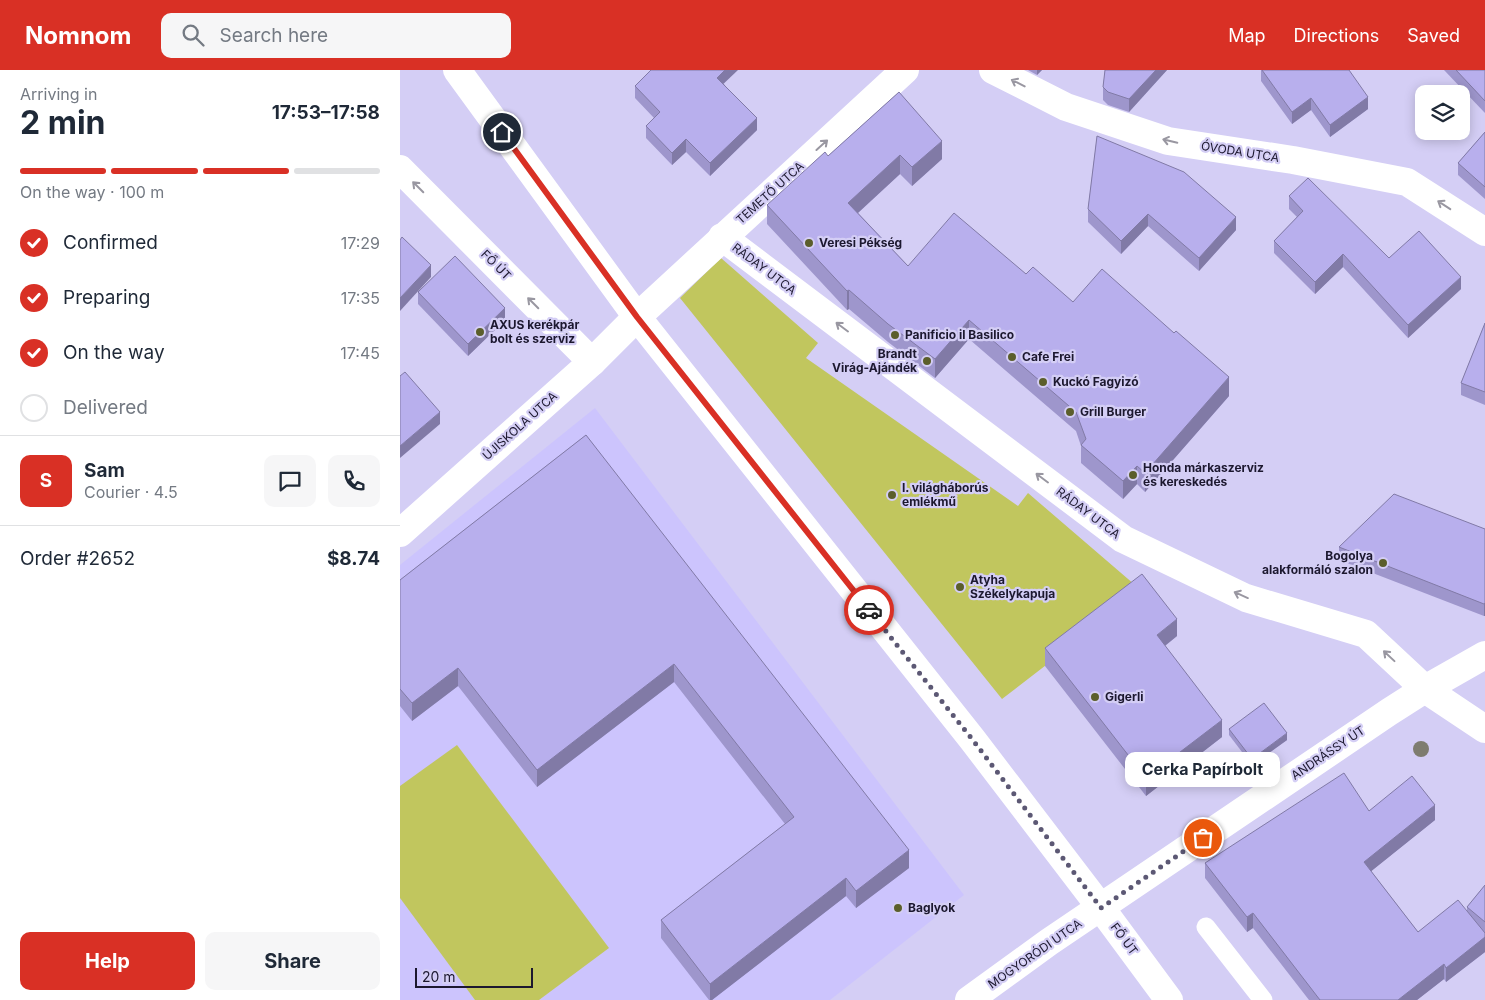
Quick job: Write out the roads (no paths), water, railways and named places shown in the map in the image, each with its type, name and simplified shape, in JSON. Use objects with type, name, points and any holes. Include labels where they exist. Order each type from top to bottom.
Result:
[{"type":"street","name":"FŐ ÚT","points":[[457,70],[637,317],[972,739],[1170,1000]]},
{"type":"street","name":"TEMETŐ UTCA","points":[[637,317],[905,70]]},
{"type":"street","name":"ÓVODA UTCA","points":[[994,70],[1066,107],[1168,141],[1293,160],[1407,182],[1485,232]]},
{"type":"street","name":"FŐ ÚT","points":[[400,169],[592,362]]},
{"type":"street","name":"RÁDAY UTCA","points":[[722,237],[1123,539],[1246,598],[1366,634],[1425,689],[1485,729]]},
{"type":"street","name":"ÚJISKOLA UTCA","points":[[400,533],[592,362],[637,317]]},
{"type":"street","name":"ANDRÁSSY ÚT","points":[[1101,908],[1425,689],[1485,655]]},
{"type":"street","name":"MOGYORÓDI UTCA","points":[[969,1000],[1049,942],[1101,908]]},
{"type":"lane","points":[[1206,927],[1263,1000]]},
{"type":"place","name":"Veresi Pékség","points":[[809,243]]},
{"type":"place","name":"AXUS kerékpár bolt és szerviz","points":[[480,332]]},
{"type":"place","name":"Panificio il Basilico","points":[[895,335]]},
{"type":"place","name":"Cafe Frei","points":[[1012,357]]},
{"type":"place","name":"Brandt Virág-Ajándék","points":[[927,361]]},
{"type":"place","name":"Kuckó Fagyizó","points":[[1043,382]]},
{"type":"place","name":"Grill Burger","points":[[1070,412]]},
{"type":"place","name":"Honda márkaszerviz és kereskedés","points":[[1133,475]]},
{"type":"place","name":"I. világháborús emlékmű","points":[[892,495]]},
{"type":"place","name":"Bogolya alakformáló szalon","points":[[1383,563]]},
{"type":"place","name":"Atyha Székelykapuja","points":[[960,587]]},
{"type":"place","name":"Gigerli","points":[[1095,697]]},
{"type":"place","name":"Cerka Papírbolt","points":[[1203,838]]},
{"type":"place","name":"Baglyok","points":[[898,908]]}]
